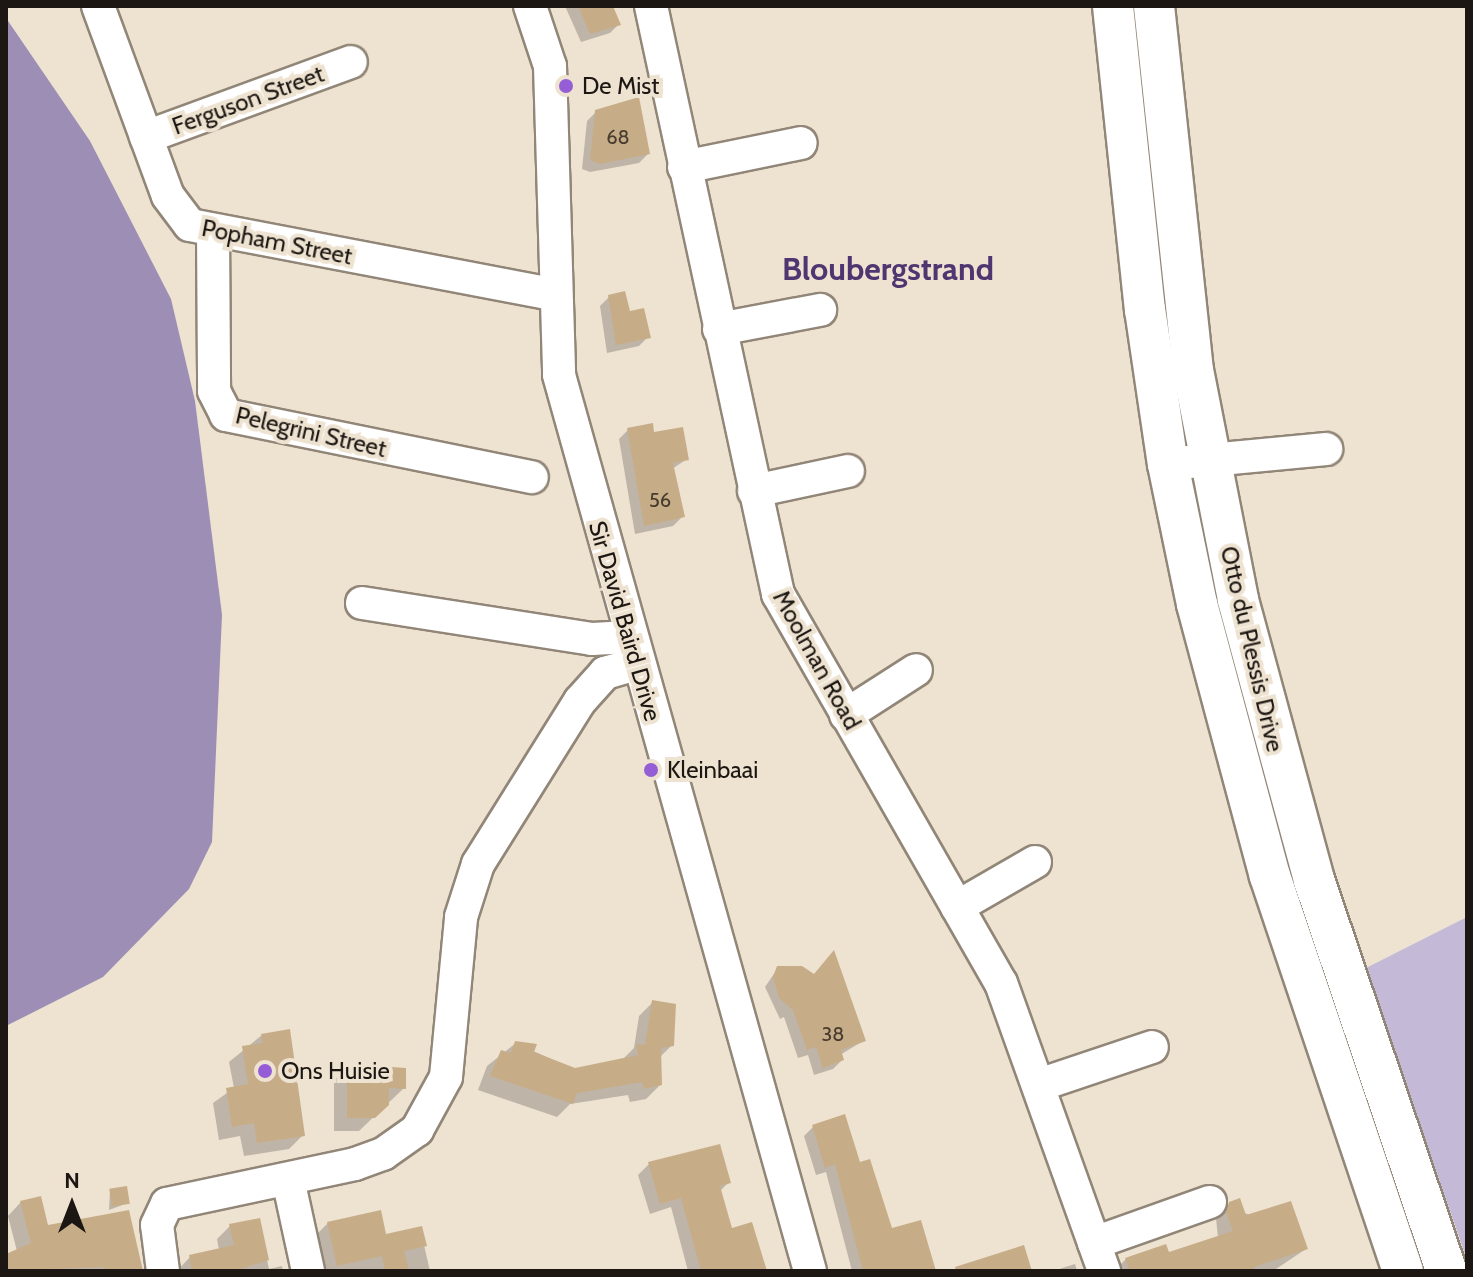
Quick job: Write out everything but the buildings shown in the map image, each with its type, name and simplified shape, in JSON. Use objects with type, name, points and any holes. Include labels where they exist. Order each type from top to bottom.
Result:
[{"type":"main road","name":"Otto du Plessis Drive","points":[[1113,6],[1145,309],[1168,464],[1234,752],[1326,1044],[1403,1271]]},
{"type":"main road","name":"Otto du Plessis Drive","points":[[1154,6],[1193,370],[1238,600],[1273,744],[1363,1031],[1446,1271]]},
{"type":"main road","points":[[1326,1044],[1363,1031]]},
{"type":"street","name":"Popham Street","points":[[98,6],[174,209],[190,225],[553,294]]},
{"type":"street","name":"Sir David Baird Drive","points":[[530,6],[550,66],[553,294],[559,375],[633,651],[810,1271]]},
{"type":"street","name":"Moolman Road","points":[[651,6],[778,594],[1001,983],[1099,1257]]},
{"type":"street","name":"Ferguson Street","points":[[146,137],[351,62]]},
{"type":"street","points":[[684,167],[801,143]]},
{"type":"street","name":"Pelegrini Street","points":[[213,230],[214,391],[226,415],[532,477]]},
{"type":"street","points":[[719,329],[820,310]]},
{"type":"street","points":[[1168,464],[1326,449]]},
{"type":"street","points":[[754,491],[848,471]]},
{"type":"street","points":[[362,603],[592,639],[633,651]]},
{"type":"street","points":[[163,1271],[157,1225],[167,1204],[179,1199],[288,1179],[383,1154],[417,1130],[434,1106],[446,1077],[466,892],[478,864],[580,701],[605,673],[633,651]]},
{"type":"street","points":[[846,715],[916,670]]},
{"type":"street","points":[[957,907],[1035,862]]},
{"type":"street","points":[[1039,1085],[1152,1047]]},
{"type":"street","points":[[288,1179],[308,1271]]},
{"type":"street","points":[[1099,1257],[1210,1202]]},
{"type":"shaded area","points":[[6,18],[90,141],[171,299],[195,401],[222,615],[212,842],[189,889],[103,977],[6,1026]]},
{"type":"shaded area","points":[[1467,917],[1467,1260],[1366,968]]},
{"type":"place","name":"De Mist","points":[[566,86]]},
{"type":"place","name":"Kleinbaai","points":[[651,770]]},
{"type":"place","name":"Ons Huisie","points":[[265,1071]]},
{"type":"district","name":"Bloubergstrand","points":[[888,269]]}]
